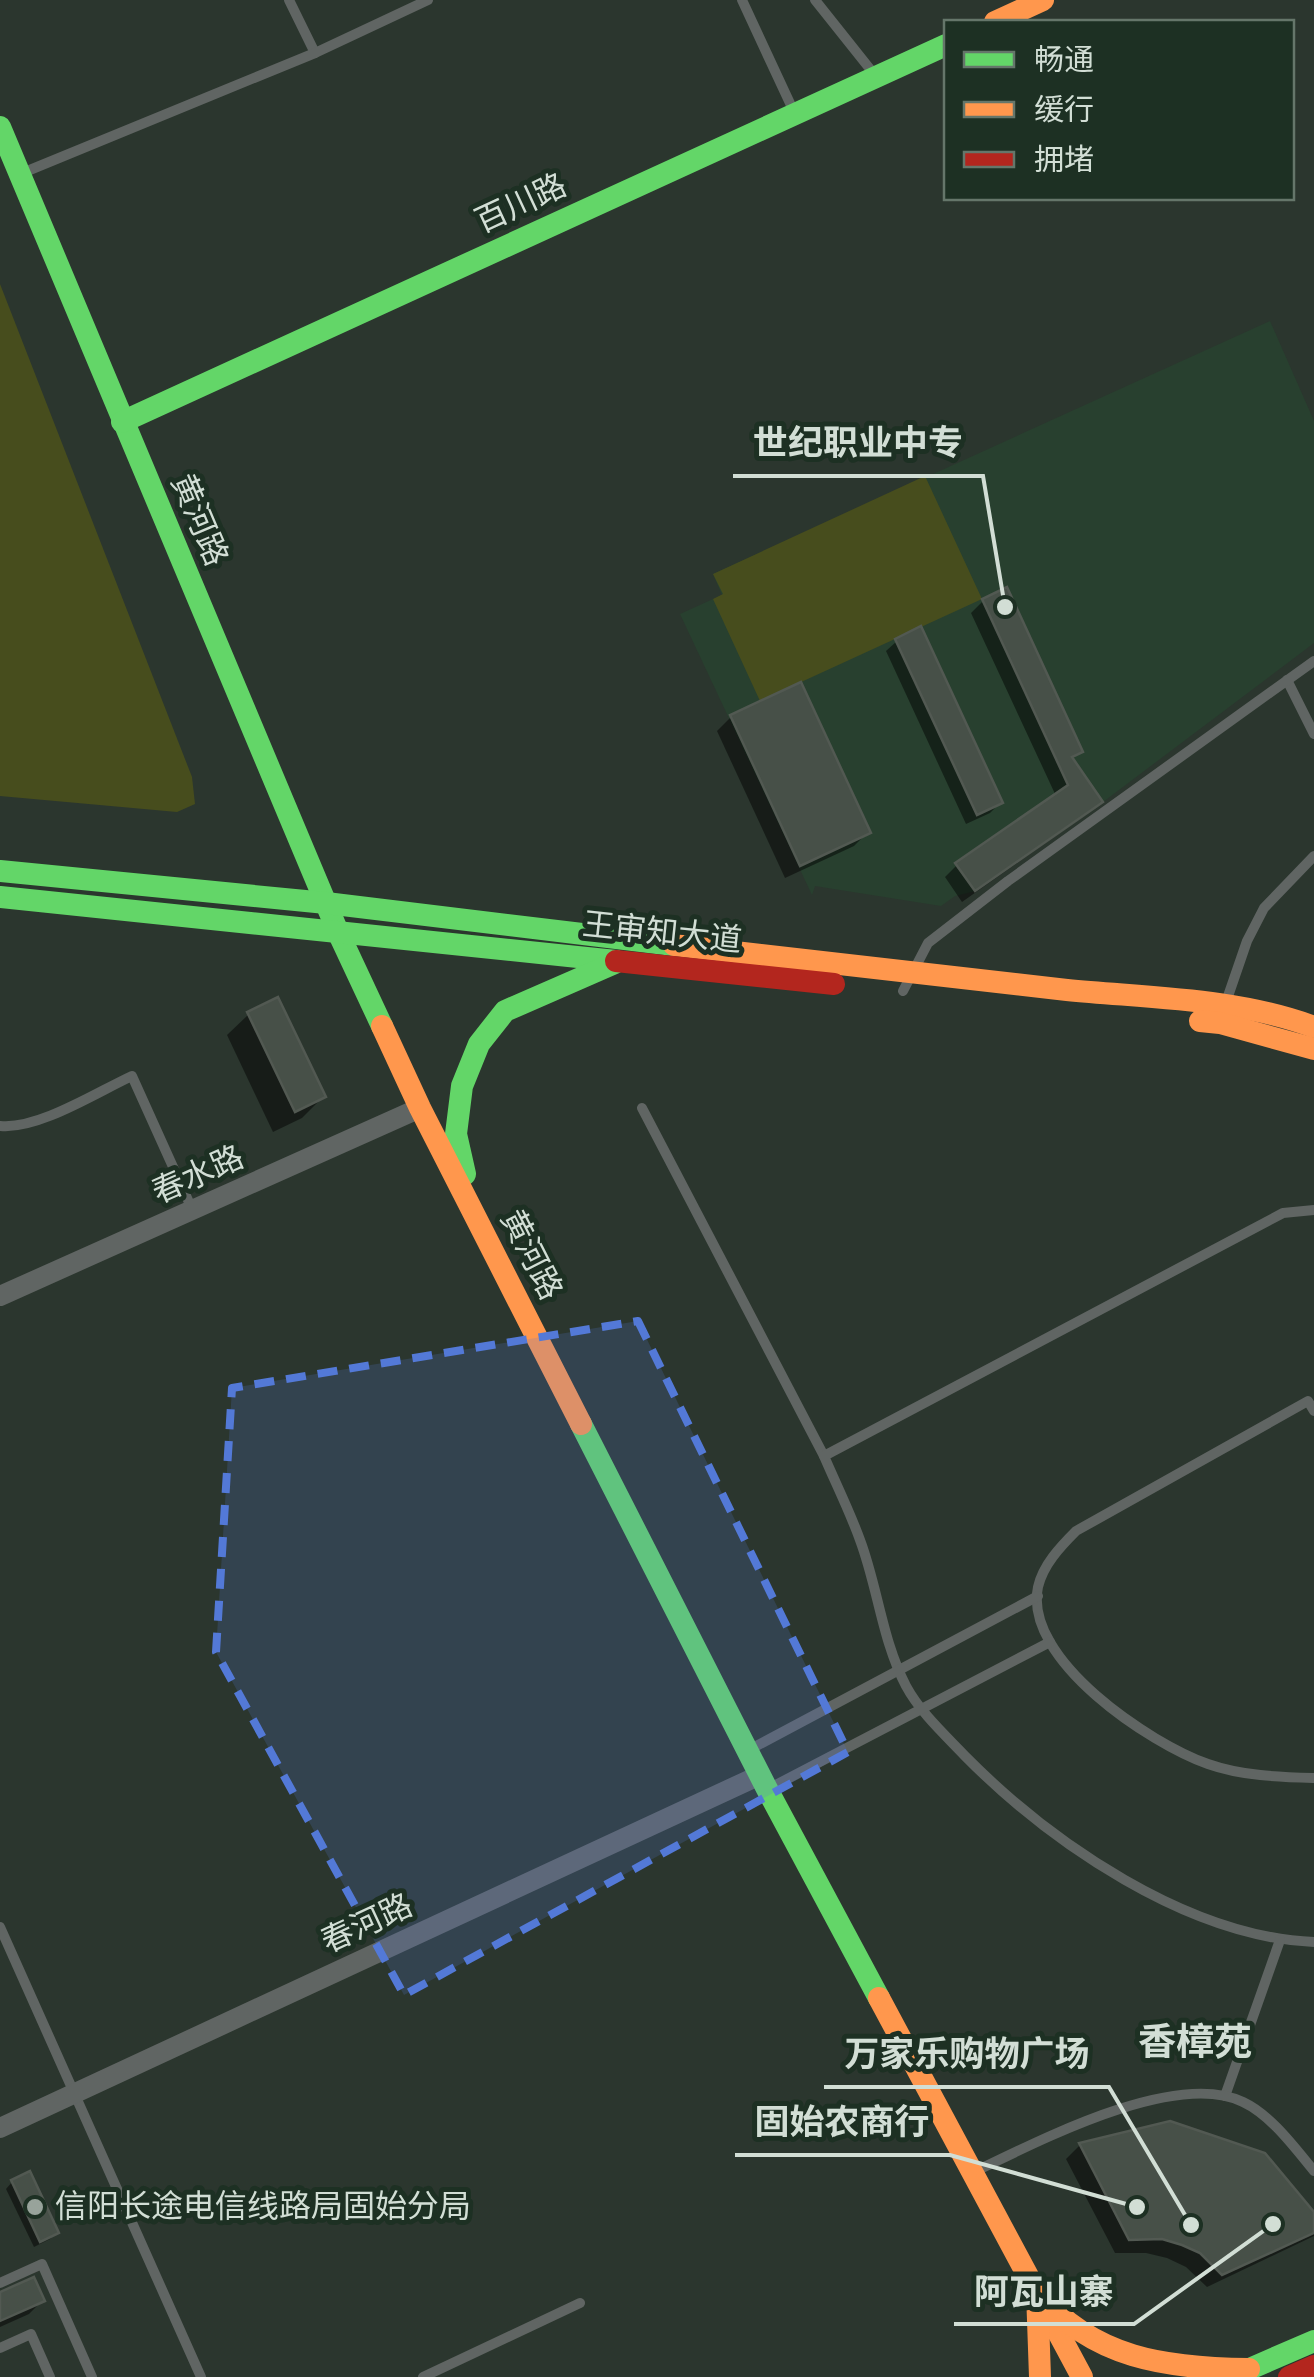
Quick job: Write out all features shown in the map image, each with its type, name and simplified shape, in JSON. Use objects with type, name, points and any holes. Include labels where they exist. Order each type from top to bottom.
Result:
[{"type":"main road","points":[[999,20],[1044,0]]},
{"type":"main road","name":"百川路","points":[[122,422],[944,46]]},
{"type":"main road","name":"黄河路","points":[[0,126],[10,176],[122,422],[338,932],[420,1108],[763,1782],[1082,2377]]},
{"type":"main road","points":[[0,871],[326,904],[907,982]]},
{"type":"main road","name":"王审知大道","points":[[0,897],[620,962],[907,982],[1222,1014],[1314,1049]]},
{"type":"main road","points":[[476,1219],[456,1134],[462,1086],[479,1044],[505,1011],[620,962]]},
{"type":"main road","points":[[1222,1014],[1284,1016],[1314,1026]]},
{"type":"main road","points":[[1037,2292],[1065,2324],[1091,2341],[1114,2350],[1207,2369],[1240,2373],[1314,2340]]},
{"type":"main road","points":[[1037,2292],[1040,2377]]},
{"type":"main road","points":[[1289,2377],[1314,2366]]},
{"type":"street","name":"春水路","points":[[0,1296],[420,1108]]},
{"type":"street","name":"春河路","points":[[0,2128],[763,1782]]},
{"type":"lane","points":[[290,0],[315,53]]},
{"type":"lane","points":[[10,176],[315,53],[428,0]]},
{"type":"lane","points":[[742,0],[795,115]]},
{"type":"lane","points":[[816,0],[876,78]]},
{"type":"lane","points":[[907,982],[928,942],[1314,661]]},
{"type":"lane","points":[[1287,680],[1314,734]]},
{"type":"lane","points":[[1222,1014],[1247,941],[1264,908],[1314,856]]},
{"type":"lane","points":[[0,1126],[41,1119],[132,1076],[192,1210]]},
{"type":"lane","points":[[642,1108],[824,1456],[861,1542],[899,1670],[922,1709],[984,1775],[1046,1830],[1125,1882],[1224,1924],[1280,1940],[1314,1942]]},
{"type":"lane","points":[[824,1456],[1284,1213],[1314,1210]]},
{"type":"lane","points":[[1314,1411],[1308,1401],[1076,1531],[1053,1555],[1038,1586],[1040,1618],[1050,1642],[1066,1664],[1136,1728],[1209,1764],[1268,1777],[1314,1778]]},
{"type":"lane","points":[[747,1751],[1038,1596]]},
{"type":"lane","points":[[763,1782],[922,1709],[1050,1642]]},
{"type":"lane","points":[[0,1927],[201,2377]]},
{"type":"lane","points":[[1225,2096],[1280,1940]]},
{"type":"lane","points":[[973,2172],[1070,2127],[1148,2101],[1202,2094],[1244,2102],[1262,2115],[1314,2171]]},
{"type":"lane","points":[[0,2283],[42,2264],[92,2377]]},
{"type":"lane","points":[[423,2377],[580,2303]]},
{"type":"lane","points":[[0,2348],[31,2334],[50,2377]]},
{"type":"highlighted area","points":[[638,1321],[848,1752],[404,1995],[216,1652],[232,1388]]},
{"type":"shaded area","points":[[1270,321],[1314,421],[1314,643],[1103,802],[975,891],[955,896],[941,906],[815,886],[812,895],[680,614],[722,595],[713,574]]},
{"type":"green space","points":[[0,284],[192,777],[195,804],[177,812],[0,796]]},
{"type":"green space","points":[[925,476],[982,599],[760,701],[713,599],[723,594],[713,574]]},
{"type":"building","points":[[1007,587],[1083,752],[1072,757],[1103,802],[975,891],[955,863],[1068,785],[982,599]]},
{"type":"building","points":[[921,626],[1003,803],[977,815],[895,639]]},
{"type":"building","points":[[801,682],[871,833],[800,866],[730,715]]},
{"type":"building","points":[[278,997],[326,1097],[295,1112],[247,1012]]},
{"type":"building","points":[[1170,2121],[1265,2153],[1314,2212],[1314,2233],[1222,2275],[1200,2253],[1182,2245],[1162,2239],[1129,2240],[1079,2143]]},
{"type":"building","name":"信阳长途电信线路局固始分局","points":[[30,2171],[59,2233],[40,2242],[11,2180]]},
{"type":"building","points":[[34,2277],[45,2301],[0,2321],[0,2292]]},
{"type":"traffic: fast","points":[[122,422],[944,46]]},
{"type":"traffic: fast","points":[[0,127],[338,932],[382,1026]]},
{"type":"traffic: fast","points":[[0,871],[326,903],[674,945]]},
{"type":"traffic: fast","points":[[0,897],[616,961]]},
{"type":"traffic: fast","points":[[465,1174],[456,1134],[462,1086],[479,1044],[505,1011],[615,963]]},
{"type":"traffic: fast","points":[[581,1424],[767,1789],[879,1998]]},
{"type":"traffic: fast","points":[[1231,2377],[1314,2341]]},
{"type":"traffic: slow","points":[[999,20],[1043,0]]},
{"type":"traffic: slow","points":[[674,945],[1192,1001],[1254,1010],[1314,1027]]},
{"type":"traffic: slow","points":[[1200,1021],[1314,1049]]},
{"type":"traffic: slow","points":[[382,1026],[581,1424]]},
{"type":"traffic: slow","points":[[879,1998],[1082,2377]]},
{"type":"traffic: slow","points":[[1037,2292],[1059,2315],[1107,2346],[1160,2362],[1249,2369]]},
{"type":"traffic: slow","points":[[1037,2292],[1040,2377]]},
{"type":"traffic: jam","points":[[616,961],[834,984]]},
{"type":"traffic: jam","points":[[1289,2377],[1314,2366]]},
{"type":"place","name":"世纪职业中专","points":[[1005,607]]},
{"type":"place","name":"信阳长途电信线路局固始分局","points":[[35,2207]]},
{"type":"place","name":"固始农商行","points":[[1137,2207]]},
{"type":"place","name":"阿瓦山寨","points":[[1273,2224]]},
{"type":"place","name":"万家乐购物广场","points":[[1191,2225]]},
{"type":"district","name":"香樟苑","points":[[1195,2043]]}]
